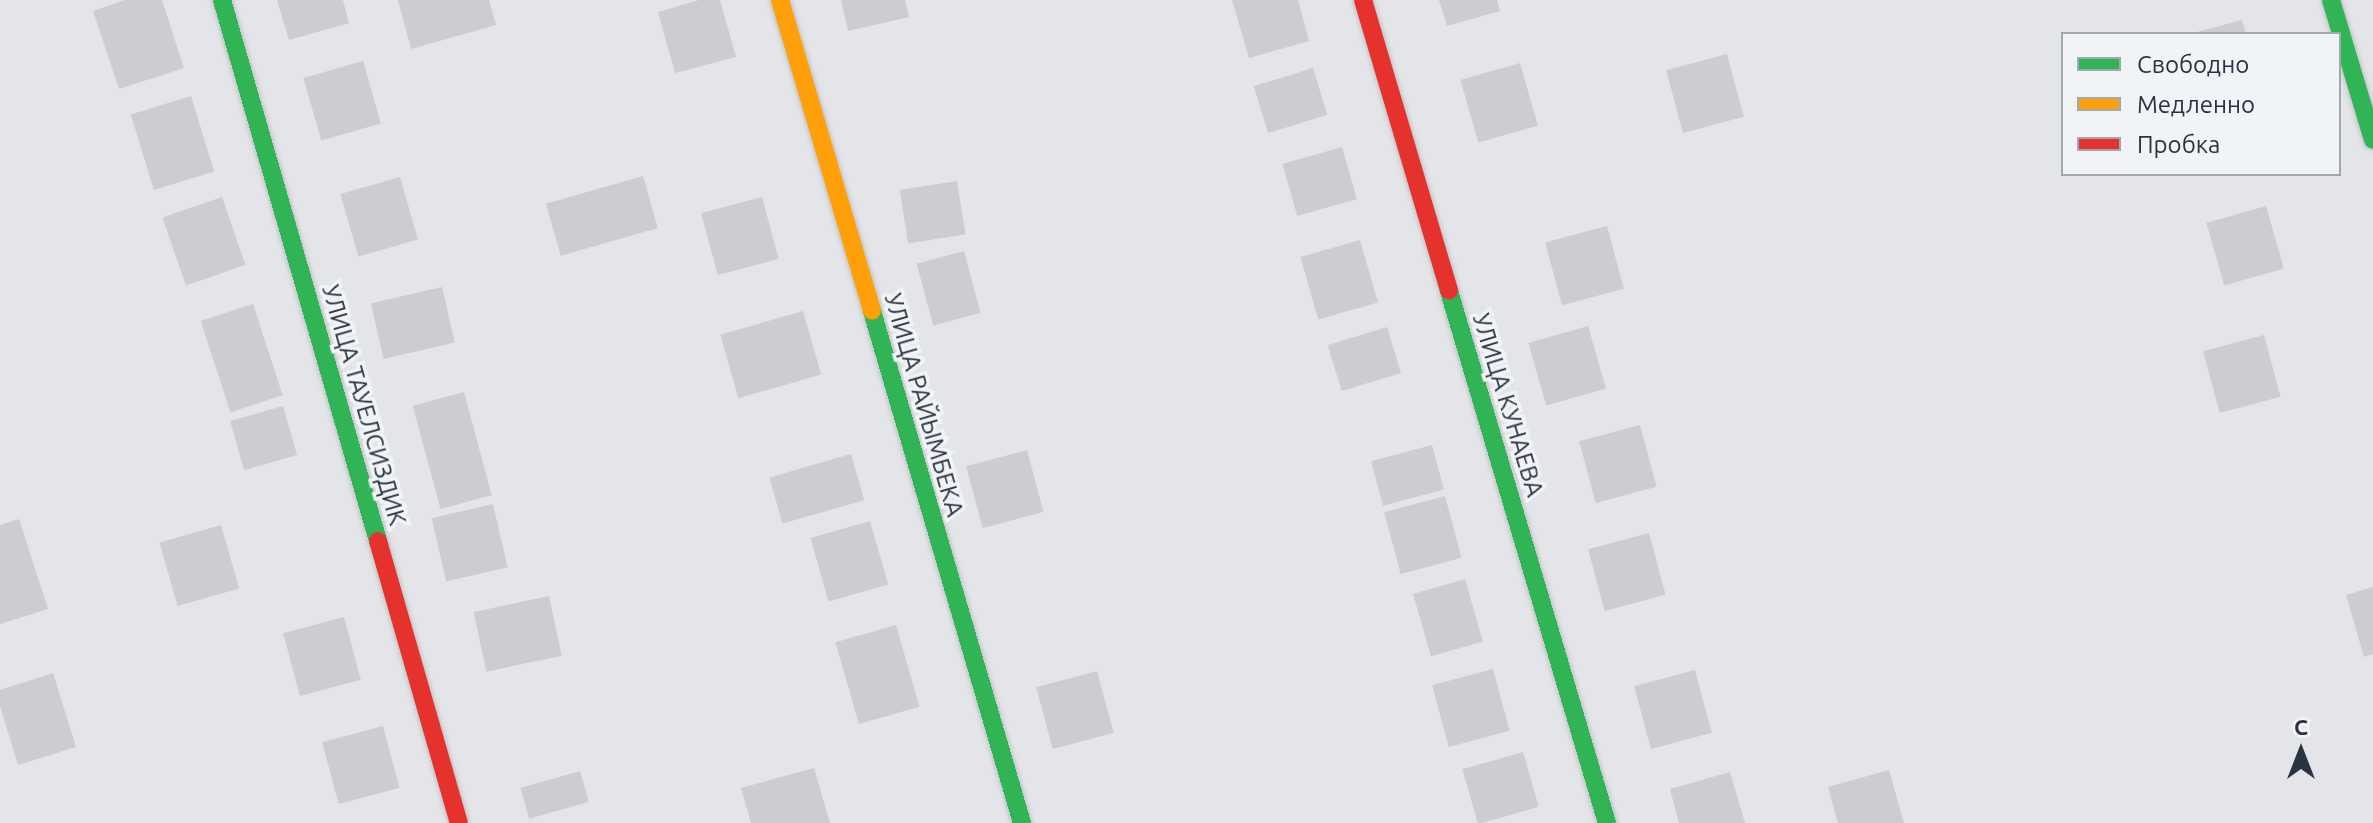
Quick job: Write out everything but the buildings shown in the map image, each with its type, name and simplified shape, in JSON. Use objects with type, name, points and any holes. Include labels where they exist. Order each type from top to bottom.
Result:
[{"type":"street","name":"УЛИЦА ТАУЕЛСИЗДИК","points":[[222,0],[459,823]]},
{"type":"street","name":"УЛИЦА РАЙЫМБЕКА","points":[[780,0],[1022,823]]},
{"type":"street","name":"УЛИЦА КУНАЕВА","points":[[1363,0],[1607,823]]},
{"type":"street","points":[[2331,0],[2341,32]]},
{"type":"street","points":[[2341,33],[2373,140]]},
{"type":"traffic: fast","points":[[222,0],[378,541]]},
{"type":"traffic: fast","points":[[2331,0],[2341,32]]},
{"type":"traffic: fast","points":[[2341,33],[2373,140]]},
{"type":"traffic: fast","points":[[1449,291],[1607,823]]},
{"type":"traffic: fast","points":[[872,311],[1022,823]]},
{"type":"traffic: slow","points":[[780,0],[872,311]]},
{"type":"traffic: jam","points":[[1363,0],[1449,291]]},
{"type":"traffic: jam","points":[[378,541],[459,823]]}]
